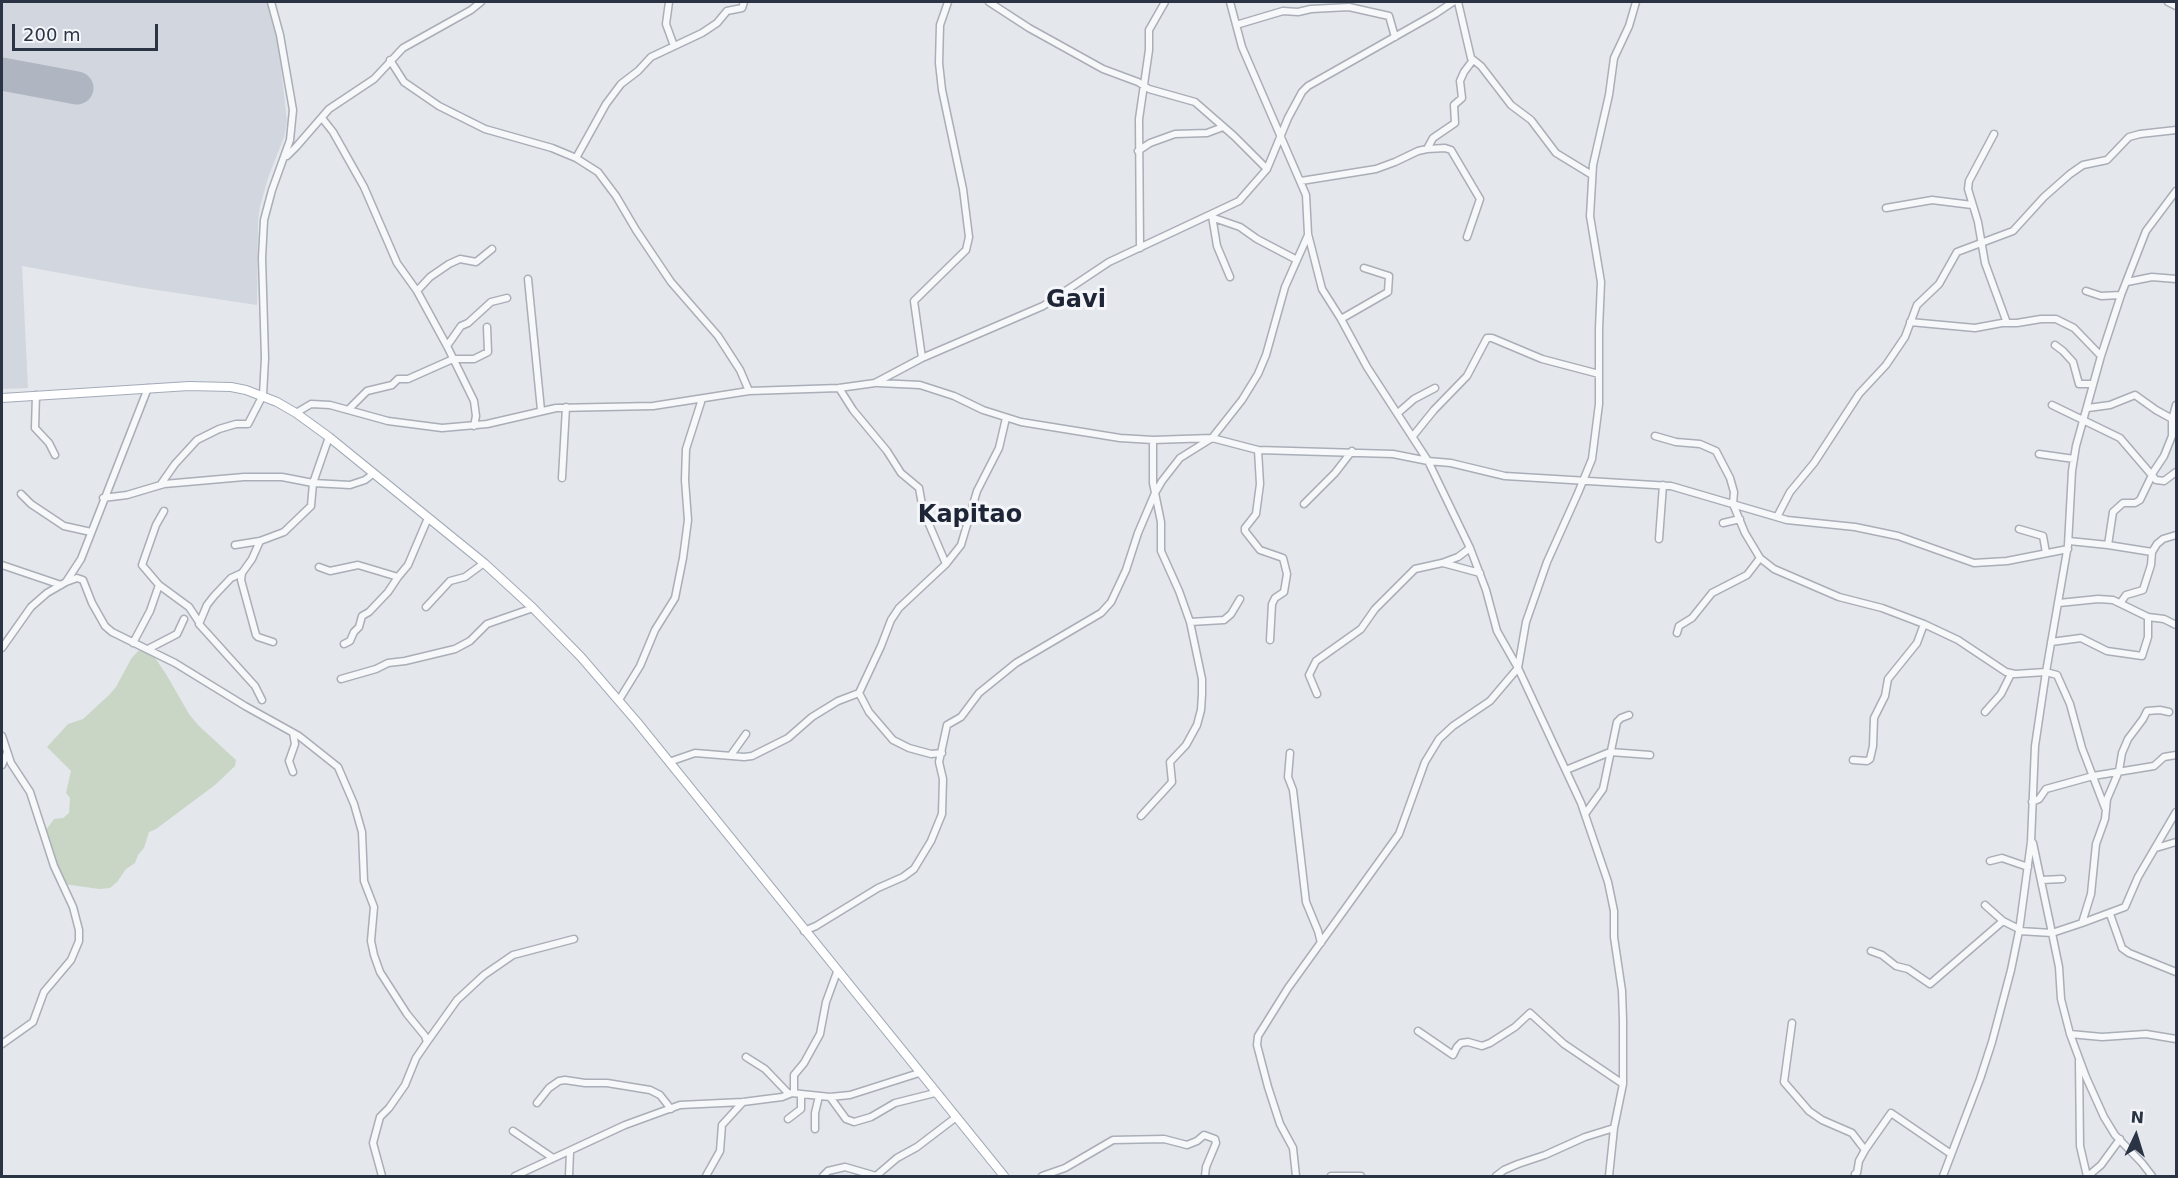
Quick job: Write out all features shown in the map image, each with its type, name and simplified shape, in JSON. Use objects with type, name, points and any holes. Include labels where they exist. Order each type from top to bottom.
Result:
[{"type":"main road","points":[[2,398],[213,386],[246,390],[263,395],[296,413],[328,437],[484,563],[533,608],[619,700],[1004,1176]]},
{"type":"street","points":[[161,484],[175,464],[197,440],[219,429],[236,424],[248,424],[263,395],[264,220],[292,131],[293,110],[280,35],[271,2]]},
{"type":"street","points":[[284,158],[337,103],[374,79],[390,60],[416,40],[471,10],[481,2]]},
{"type":"street","points":[[669,2],[666,24],[674,46]]},
{"type":"street","points":[[576,158],[606,104],[621,84],[651,57],[702,33],[717,23],[727,11],[742,8],[744,2]]},
{"type":"street","points":[[922,358],[914,301],[966,250],[969,237],[963,189],[939,63],[940,25],[948,2]]},
{"type":"street","points":[[989,2],[1029,28],[1102,69],[1143,86],[1195,102],[1267,169]]},
{"type":"street","points":[[1140,248],[1139,119],[1149,50],[1149,30],[1164,2]]},
{"type":"street","points":[[1230,2],[1242,48],[1301,182],[1308,206],[1308,234],[1322,290],[1367,367],[1428,461],[1470,548],[1497,631],[1518,668],[1585,814],[1608,882],[1614,911],[1614,937],[1622,1000],[1623,1084],[1614,1128],[1609,1176]]},
{"type":"street","points":[[875,383],[922,358],[1043,306],[1093,271],[1213,217],[1239,201],[1267,169],[1297,100],[1308,86],[1453,2]]},
{"type":"street","points":[[1458,2],[1468,51],[1473,60],[1511,105],[1531,120],[1556,153],[1592,175]]},
{"type":"street","points":[[1296,1176],[1293,1148],[1277,1116],[1257,1040],[1259,1032],[1399,834],[1425,762],[1439,739],[1453,726],[1490,701],[1518,668],[1526,622],[1547,562],[1592,459],[1596,434],[1601,282],[1590,216],[1592,175],[1595,152],[1609,95],[1614,58],[1629,26],[1636,2]]},
{"type":"street","points":[[2168,2],[2176,6]]},
{"type":"street","points":[[1236,25],[1283,11],[1298,12],[1343,7],[1389,15],[1395,37]]},
{"type":"street","points":[[390,60],[404,82],[439,106],[485,129],[552,148],[576,158],[603,178],[671,282],[718,336],[740,370],[749,391]]},
{"type":"street","points":[[1427,149],[1433,138],[1455,123],[1454,105],[1462,99],[1460,81],[1473,60]]},
{"type":"street","points":[[322,118],[358,174],[397,263],[417,291],[453,358],[474,401],[476,416],[474,426]]},
{"type":"street","points":[[1138,150],[1175,134],[1207,133],[1223,127]]},
{"type":"street","points":[[1778,517],[1790,492],[1814,463],[1859,394],[1886,365],[1905,337],[1917,305],[1939,284],[1953,256],[1961,250],[2013,231],[2044,197],[2070,174],[2084,165],[2107,160],[2129,137],[2176,130]]},
{"type":"street","points":[[1994,134],[1969,181],[1968,189],[1977,216],[1985,263],[2007,323]]},
{"type":"street","points":[[1301,182],[1376,169],[1414,152],[1445,148],[1451,150],[1480,199],[1467,237]]},
{"type":"street","points":[[1943,1176],[1992,1042],[2019,930],[2032,836],[2035,746],[2069,542],[2074,459],[2101,356],[2121,295],[2146,231],[2176,192]]},
{"type":"street","points":[[1886,208],[1932,200],[1972,205]]},
{"type":"street","points":[[1213,217],[1240,227],[1257,239],[1297,260]]},
{"type":"street","points":[[1213,217],[1217,246],[1230,277]]},
{"type":"street","points":[[804,931],[914,869],[931,841],[942,814],[943,779],[939,762],[947,725],[961,717],[979,693],[1016,663],[1101,613],[1111,602],[1126,570],[1138,533],[1155,493],[1180,458],[1212,438],[1242,400],[1258,374],[1285,287],[1308,234]]},
{"type":"street","points":[[417,291],[430,277],[448,264],[460,259],[476,262],[492,249]]},
{"type":"street","points":[[1341,319],[1388,292],[1389,276],[1364,268]]},
{"type":"street","points":[[2127,282],[2152,277],[2176,279]]},
{"type":"street","points":[[528,279],[541,410]]},
{"type":"street","points":[[2086,291],[2106,296],[2121,295]]},
{"type":"street","points":[[447,346],[458,328],[468,323],[491,302],[507,298]]},
{"type":"street","points":[[1910,322],[1975,328],[2041,319],[2056,320],[2073,328],[2101,356]]},
{"type":"street","points":[[349,410],[367,391],[392,385],[398,379],[408,379],[453,358],[474,359],[488,352],[487,327]]},
{"type":"street","points":[[1413,436],[1467,376],[1487,338],[1542,359],[1599,374]]},
{"type":"street","points":[[2055,345],[2073,362],[2079,384],[2093,384]]},
{"type":"street","points":[[296,413],[311,404],[330,405],[404,424],[442,428],[474,426],[541,410],[566,407],[653,406],[749,391],[839,388],[875,383],[920,385],[1006,418],[1120,438],[1153,440],[1212,438],[1258,450],[1393,454],[1451,463],[1505,476],[1663,485],[1778,517],[1880,532],[1916,541],[1974,563],[1998,562],[2068,549]]},
{"type":"street","points":[[63,584],[81,559],[148,388]]},
{"type":"street","points":[[839,388],[901,473],[919,488],[923,510],[946,564]]},
{"type":"street","points":[[1398,413],[1414,399],[1435,388]]},
{"type":"street","points":[[36,395],[35,428],[49,443],[55,455]]},
{"type":"street","points":[[2088,408],[2110,405],[2135,395],[2174,420]]},
{"type":"street","points":[[619,700],[640,666],[655,630],[675,598],[683,558],[687,520],[686,449],[702,399]]},
{"type":"street","points":[[2052,405],[2120,438],[2151,476],[2160,481],[2176,472]]},
{"type":"street","points":[[2108,545],[2113,512],[2123,503],[2138,502],[2168,447],[2176,405]]},
{"type":"street","points":[[562,478],[566,407]]},
{"type":"street","points":[[669,762],[695,753],[752,756],[779,744],[812,717],[843,698],[859,693],[895,614],[946,564],[961,545],[977,491],[996,454],[1006,418]]},
{"type":"street","points":[[1655,436],[1676,442],[1700,444],[1716,451],[1730,478],[1734,492],[1733,504],[1745,533],[1760,558],[1773,569],[1839,597],[1882,608],[1924,624],[1958,640],[2011,674],[2046,672],[2055,674],[2059,678],[2073,711],[2079,737],[2105,808]]},
{"type":"street","points":[[235,545],[260,541],[288,530],[311,506],[313,483],[328,437]]},
{"type":"street","points":[[1141,816],[1172,782],[1170,762],[1191,736],[1201,710],[1202,679],[1190,622],[1161,551],[1161,522],[1155,493],[1153,440]]},
{"type":"street","points":[[1258,450],[1260,484],[1256,514],[1245,531],[1260,550],[1283,558],[1286,562],[1287,574],[1284,592],[1275,598],[1272,604],[1270,640]]},
{"type":"street","points":[[1304,504],[1335,473],[1352,451]]},
{"type":"street","points":[[2039,454],[2074,459]]},
{"type":"street","points":[[103,498],[127,495],[161,484],[262,476],[350,485],[365,480],[374,473]]},
{"type":"street","points":[[1659,539],[1663,485]]},
{"type":"street","points":[[21,494],[31,504],[64,526],[91,532]]},
{"type":"street","points":[[164,511],[156,525],[142,563],[143,567],[159,585],[189,607],[200,626],[255,687],[262,700]]},
{"type":"street","points":[[344,644],[350,641],[359,627],[362,616],[369,612],[388,592],[408,566],[428,518]]},
{"type":"street","points":[[1723,523],[1740,519]]},
{"type":"street","points":[[2019,529],[2043,536],[2046,553]]},
{"type":"street","points":[[2121,602],[2126,595],[2143,590],[2152,562],[2152,552],[2163,539],[2176,535]]},
{"type":"street","points":[[199,622],[207,604],[214,596],[231,578],[242,573],[252,559],[260,541]]},
{"type":"street","points":[[2069,542],[2152,552]]},
{"type":"street","points":[[1317,694],[1309,675],[1316,661],[1361,628],[1375,609],[1415,569],[1458,557],[1470,548]]},
{"type":"street","points":[[1677,633],[1682,623],[1692,618],[1712,593],[1747,575],[1760,558]]},
{"type":"street","points":[[1442,562],[1480,573]]},
{"type":"street","points":[[426,607],[450,581],[465,577],[484,563]]},
{"type":"street","points":[[2,565],[63,584]]},
{"type":"street","points":[[320,567],[330,571],[358,565],[398,577]]},
{"type":"street","points":[[2,572],[10,568]]},
{"type":"street","points":[[242,573],[242,589],[256,635],[273,642]]},
{"type":"street","points":[[2,648],[31,607],[47,593],[77,578],[83,580],[105,626],[112,632],[148,649],[293,733],[334,763],[354,804],[362,832],[364,880],[374,907],[371,941],[374,955],[380,972],[427,1042]]},
{"type":"street","points":[[133,643],[150,611],[159,585]]},
{"type":"street","points":[[1190,622],[1224,620],[1231,614],[1240,599]]},
{"type":"street","points":[[2059,603],[2106,599],[2121,602],[2148,617],[2176,625]]},
{"type":"street","points":[[341,679],[379,668],[388,663],[405,662],[455,649],[470,641],[487,624],[533,608]]},
{"type":"street","points":[[2051,642],[2081,638],[2107,651],[2142,656],[2148,637],[2148,617]]},
{"type":"street","points":[[148,649],[177,634],[184,619]]},
{"type":"street","points":[[1852,760],[1867,761],[1870,759],[1874,740],[1874,718],[1885,696],[1888,678],[1917,643],[1924,624]]},
{"type":"street","points":[[1985,712],[2001,694],[2011,674]]},
{"type":"street","points":[[859,693],[869,712],[893,740],[931,754],[939,762]]},
{"type":"street","points":[[2082,923],[2091,894],[2094,854],[2105,819],[2107,799],[2119,771],[2122,753],[2128,739],[2147,711],[2169,712]]},
{"type":"street","points":[[1585,814],[1603,789],[1617,722],[1629,715]]},
{"type":"street","points":[[293,733],[294,744],[289,761],[293,771]]},
{"type":"street","points":[[732,756],[746,734]]},
{"type":"street","points":[[2,736],[13,768],[30,792],[54,866],[73,907],[80,941],[71,960],[44,992],[33,1022],[2,1044]]},
{"type":"street","points":[[1566,770],[1610,752],[1650,755]]},
{"type":"street","points":[[2,765],[7,753]]},
{"type":"street","points":[[931,754],[942,753]]},
{"type":"street","points":[[1290,753],[1288,777],[1293,790],[1306,902],[1321,944]]},
{"type":"street","points":[[2032,802],[2039,799],[2046,789],[2093,776],[2154,766],[2164,757],[2176,755]]},
{"type":"street","points":[[1985,905],[2003,921],[2019,930],[2052,933],[2125,907],[2138,877],[2176,812]]},
{"type":"street","points":[[2032,836],[2059,967],[2061,999],[2070,1034],[2104,1117],[2152,1176]]},
{"type":"street","points":[[2155,848],[2176,842]]},
{"type":"street","points":[[1990,861],[2002,858],[2028,867]]},
{"type":"street","points":[[2042,880],[2062,879]]},
{"type":"street","points":[[2110,914],[2122,948],[2129,954],[2176,972]]},
{"type":"street","points":[[1871,951],[1896,966],[1908,969],[1931,984],[1951,964],[2003,921]]},
{"type":"street","points":[[382,1176],[373,1143],[380,1117],[405,1085],[416,1058],[457,1000],[484,975],[513,955],[574,939]]},
{"type":"street","points":[[788,1119],[801,1108],[794,1094],[793,1077],[804,1063],[822,1029],[826,1002],[837,972]]},
{"type":"street","points":[[1418,1031],[1453,1055],[1461,1043],[1468,1042],[1482,1046],[1490,1043],[1515,1027],[1530,1013],[1564,1044],[1623,1084]]},
{"type":"street","points":[[1792,1023],[1784,1082],[1809,1111],[1822,1120],[1852,1133],[1865,1150]]},
{"type":"street","points":[[2070,1034],[2102,1037],[2146,1034],[2176,1038]]},
{"type":"street","points":[[746,1057],[765,1069],[794,1094]]},
{"type":"street","points":[[2079,1058],[2080,1146],[2087,1176],[2101,1165],[2120,1139]]},
{"type":"street","points":[[515,1176],[625,1125],[685,1105],[742,1102],[794,1094],[830,1097],[856,1094],[877,1085],[919,1073]]},
{"type":"street","points":[[537,1103],[549,1088],[564,1080],[640,1087],[660,1095],[671,1109]]},
{"type":"street","points":[[830,1097],[846,1119],[854,1122],[871,1118],[895,1103],[935,1093]]},
{"type":"street","points":[[815,1129],[815,1110],[819,1096]]},
{"type":"street","points":[[706,1176],[720,1151],[722,1125],[742,1102]]},
{"type":"street","points":[[1855,1174],[1865,1150],[1891,1113],[1951,1154]]},
{"type":"street","points":[[823,1176],[828,1171],[845,1167],[876,1176],[897,1158],[955,1118]]},
{"type":"street","points":[[1496,1176],[1518,1164],[1614,1128]]},
{"type":"street","points":[[513,1131],[553,1158]]},
{"type":"street","points":[[1042,1176],[1065,1168],[1113,1140],[1164,1139],[1187,1144],[1197,1141],[1204,1135],[1215,1139],[1216,1143],[1206,1167],[1205,1176]]},
{"type":"street","points":[[569,1176],[570,1152]]},
{"type":"street","points":[[1331,1176],[1360,1176]]},
{"type":"shaded area","points":[[2,2],[267,2],[272,14],[280,57],[287,122],[260,206],[257,305],[137,287],[22,266],[28,388],[2,389]]},
{"type":"green space","points":[[138,651],[151,652],[189,714],[236,760],[235,766],[215,785],[149,832],[144,848],[135,863],[126,869],[110,888],[99,889],[64,884],[54,851],[48,846],[46,830],[54,819],[63,818],[69,813],[70,798],[66,793],[71,771],[47,747],[68,724],[83,719],[109,695],[116,687],[131,659]]},
{"type":"runway","points":[[2,74],[77,88]]},
{"type":"district","name":"Gavi","points":[[1076,301]]},
{"type":"district","name":"Kapitao","points":[[970,516]]}]
